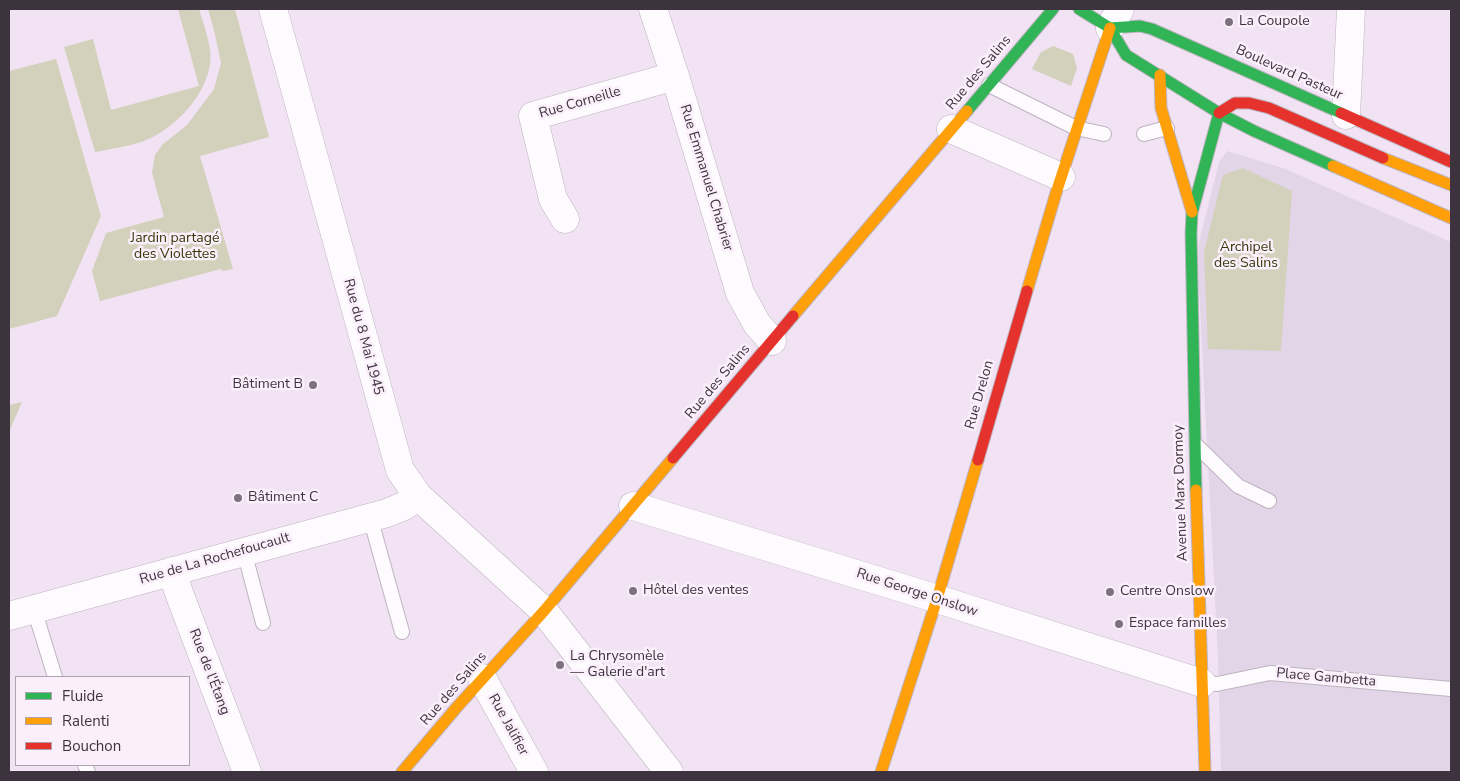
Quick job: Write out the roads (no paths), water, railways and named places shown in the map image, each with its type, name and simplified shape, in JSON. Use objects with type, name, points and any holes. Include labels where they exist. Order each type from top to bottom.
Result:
[{"type":"main road","name":"Rue des Salins","points":[[402,772],[633,506],[1053,9]]},
{"type":"main road","points":[[1079,9],[1115,18],[1126,55],[1219,113],[1254,131],[1451,218]]},
{"type":"main road","name":"Boulevard Pasteur","points":[[1115,18],[1152,29],[1451,162]]},
{"type":"main road","name":"Rue Drelon","points":[[882,772],[937,599],[1076,128],[1115,18]]},
{"type":"main road","name":"Avenue Marx Dormoy","points":[[1160,76],[1161,108],[1192,213]]},
{"type":"main road","points":[[1219,113],[1235,103],[1249,103],[1269,108],[1373,154],[1451,185]]},
{"type":"main road","name":"Avenue Marx Dormoy","points":[[1205,772],[1190,233],[1192,213],[1219,113]]},
{"type":"street","name":"Rue du 8 Mai 1945","points":[[273,9],[400,470],[418,496],[544,610],[669,772]]},
{"type":"street","name":"Rue Emmanuel Chabrier","points":[[653,9],[740,293],[757,324],[772,341]]},
{"type":"street","points":[[1346,115],[1351,9]]},
{"type":"street","name":"Rue Corneille","points":[[565,219],[553,198],[533,116],[675,76]]},
{"type":"street","points":[[951,129],[1061,177]]},
{"type":"street","name":"Rue de La Rochefoucault","points":[[21,612],[370,517],[404,506],[418,496]]},
{"type":"street","name":"Rue George Onslow","points":[[633,506],[1202,682]]},
{"type":"street","name":"Rue de l'Étang","points":[[172,571],[178,593],[247,772]]},
{"type":"street","name":"Rue Jalifier","points":[[482,678],[534,772]]},
{"type":"lane","points":[[989,85],[1076,128],[1104,134]]},
{"type":"lane","points":[[1144,134],[1167,128]]},
{"type":"lane","points":[[1195,444],[1238,486],[1269,500]]},
{"type":"lane","points":[[370,517],[402,632]]},
{"type":"lane","points":[[244,551],[263,623]]},
{"type":"lane","points":[[21,612],[55,676]]},
{"type":"lane","name":"Place Gambetta","points":[[1202,682],[1217,684],[1270,673],[1451,689]]},
{"type":"place","name":"La Coupole","points":[[1229,22]]},
{"type":"place","name":"Bâtiment B","points":[[313,385]]},
{"type":"place","name":"Bâtiment C","points":[[238,498]]},
{"type":"place","name":"Hôtel des ventes","points":[[633,591]]},
{"type":"place","name":"Centre Onslow","points":[[1110,592]]},
{"type":"place","name":"Espace familles","points":[[1119,624]]},
{"type":"place","name":"La Chrysomèle — Galerie d'art","points":[[560,665]]},
{"type":"park label","name":"Jardin partagé des Violettes","points":[[175,248]]},
{"type":"park label","name":"Archipel des Salins","points":[[1246,256]]}]
